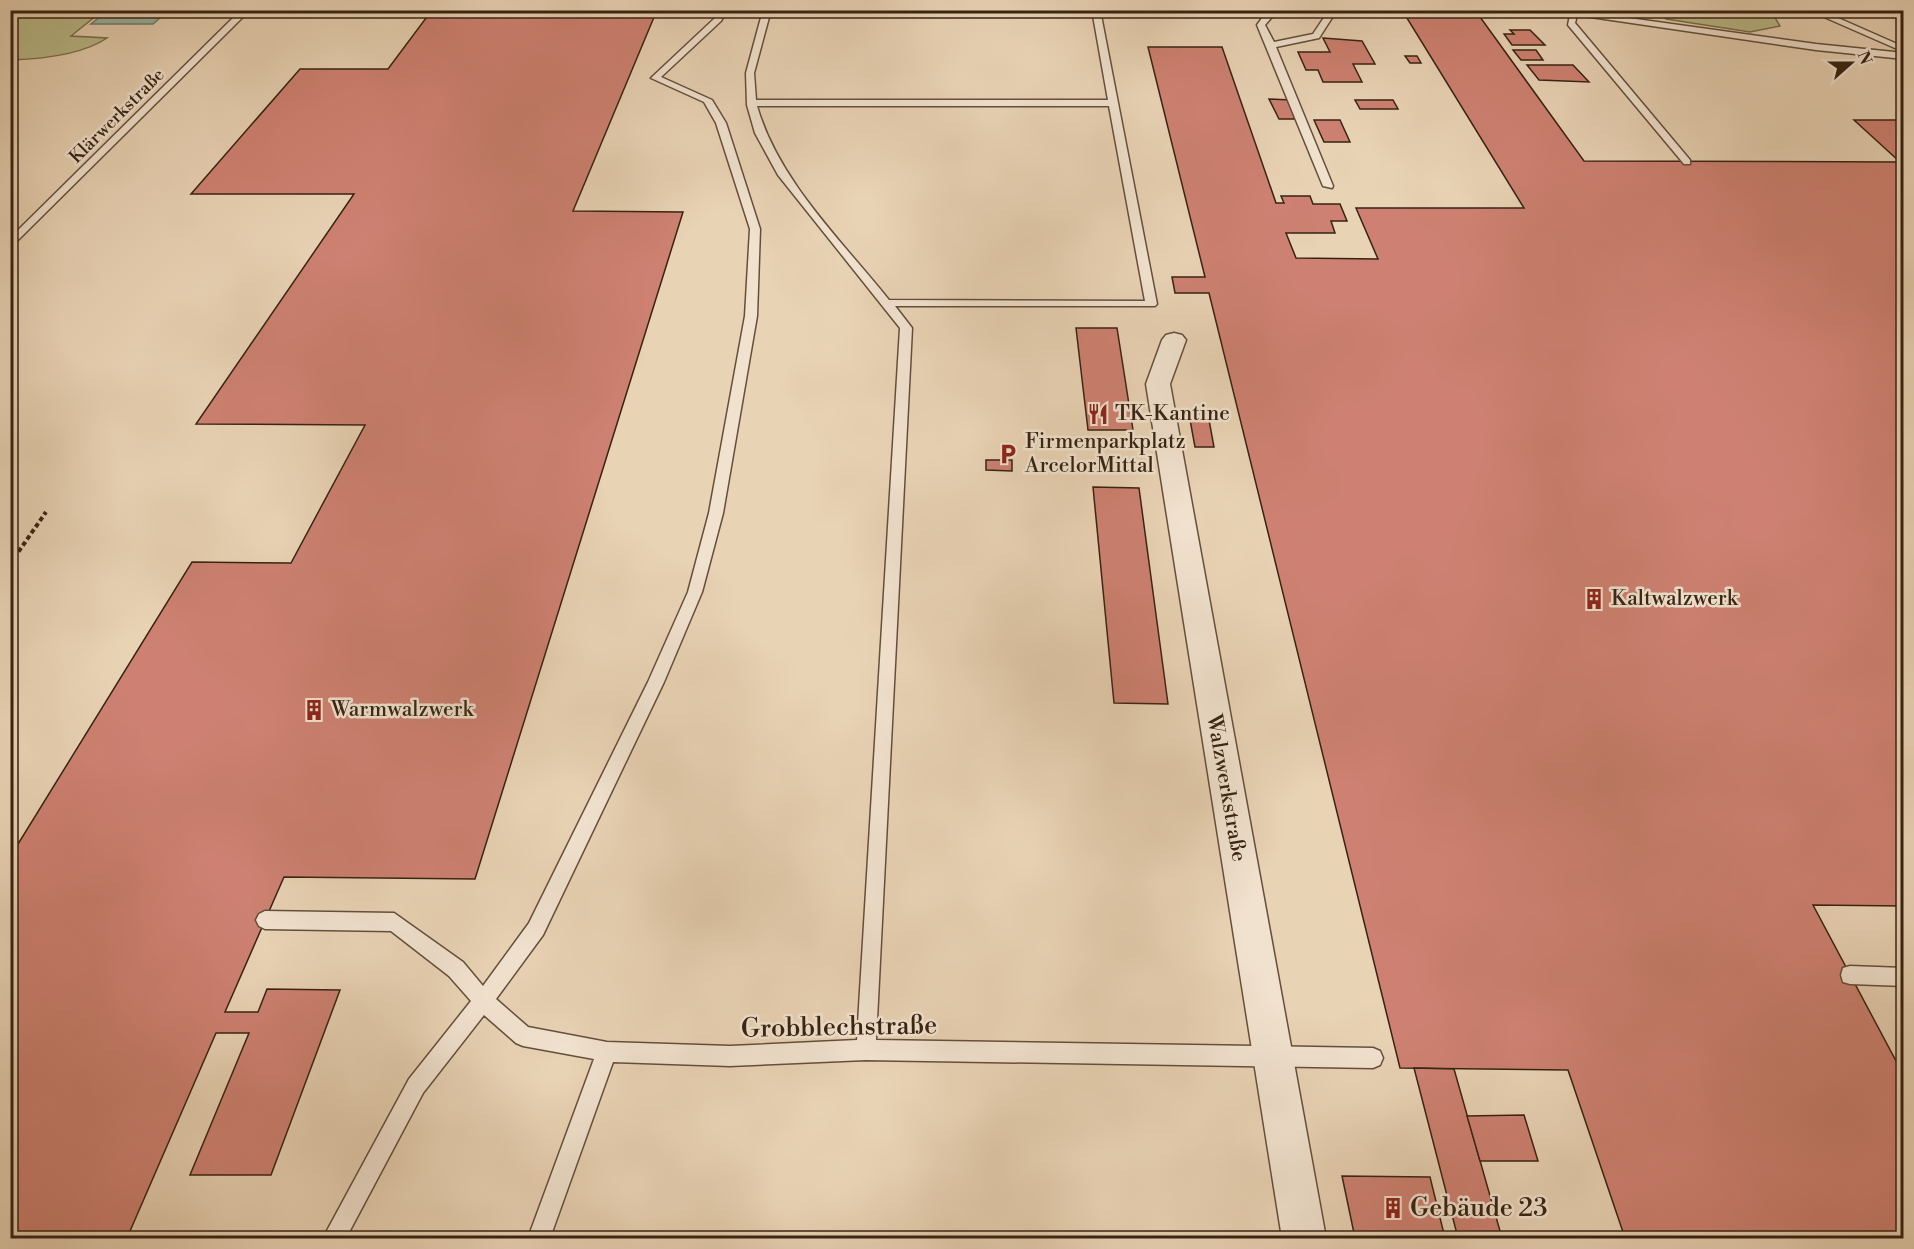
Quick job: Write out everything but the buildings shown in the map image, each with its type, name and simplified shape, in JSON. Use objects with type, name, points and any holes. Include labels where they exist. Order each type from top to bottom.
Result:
[{"type":"street","name":"Walzwerkstraße","points":[[1174,340],[1158,384],[1304,1239]]},
{"type":"lane","name":"Klärwerkstraße","points":[[10,245],[246,10]]},
{"type":"lane","points":[[334,1239],[416,1086],[536,929],[656,682],[695,592],[716,513],[750,315],[755,229],[721,123],[707,100],[655,78],[718,19],[723,10]]},
{"type":"lane","points":[[766,10],[750,73],[752,103],[760,133],[781,173],[906,327],[866,1050]]},
{"type":"lane","points":[[886,303],[1151,304],[1096,10]]},
{"type":"lane","points":[[1281,10],[1268,16],[1261,25],[1329,186]]},
{"type":"lane","points":[[1271,45],[1316,36],[1333,10]]},
{"type":"lane","points":[[1812,10],[1904,50]]},
{"type":"lane","points":[[1687,162],[1571,23],[1571,11],[1816,47],[1904,56]]},
{"type":"lane","points":[[752,103],[1113,103]]},
{"type":"lane","name":"Grobblechstraße","points":[[265,920],[394,922],[456,969],[483,1001],[523,1036],[607,1052],[730,1056],[866,1050],[1373,1059]]},
{"type":"lane","points":[[1850,975],[1904,977]]},
{"type":"lane","points":[[539,1239],[607,1052]]},
{"type":"path","points":[[10,564],[46,512]]},
{"type":"green space","points":[[24,10],[102,11],[71,36],[107,38],[73,52],[11,60],[11,21]]},
{"type":"green space","points":[[1657,11],[1771,11],[1780,26],[1750,32],[1666,19]]},
{"type":"shaded area","points":[[107,11],[168,11],[153,24],[91,24]]},
{"type":"place","name":"TK-Kantine","points":[[1098,414]]},
{"type":"place","name":"Firmenparkplatz ArcelorMittal","points":[[1008,454]]},
{"type":"place","name":"Kaltwalzwerk","points":[[1594,599]]},
{"type":"place","name":"Warmwalzwerk","points":[[314,710]]},
{"type":"place","name":"Gebäude 23","points":[[1393,1208]]}]
